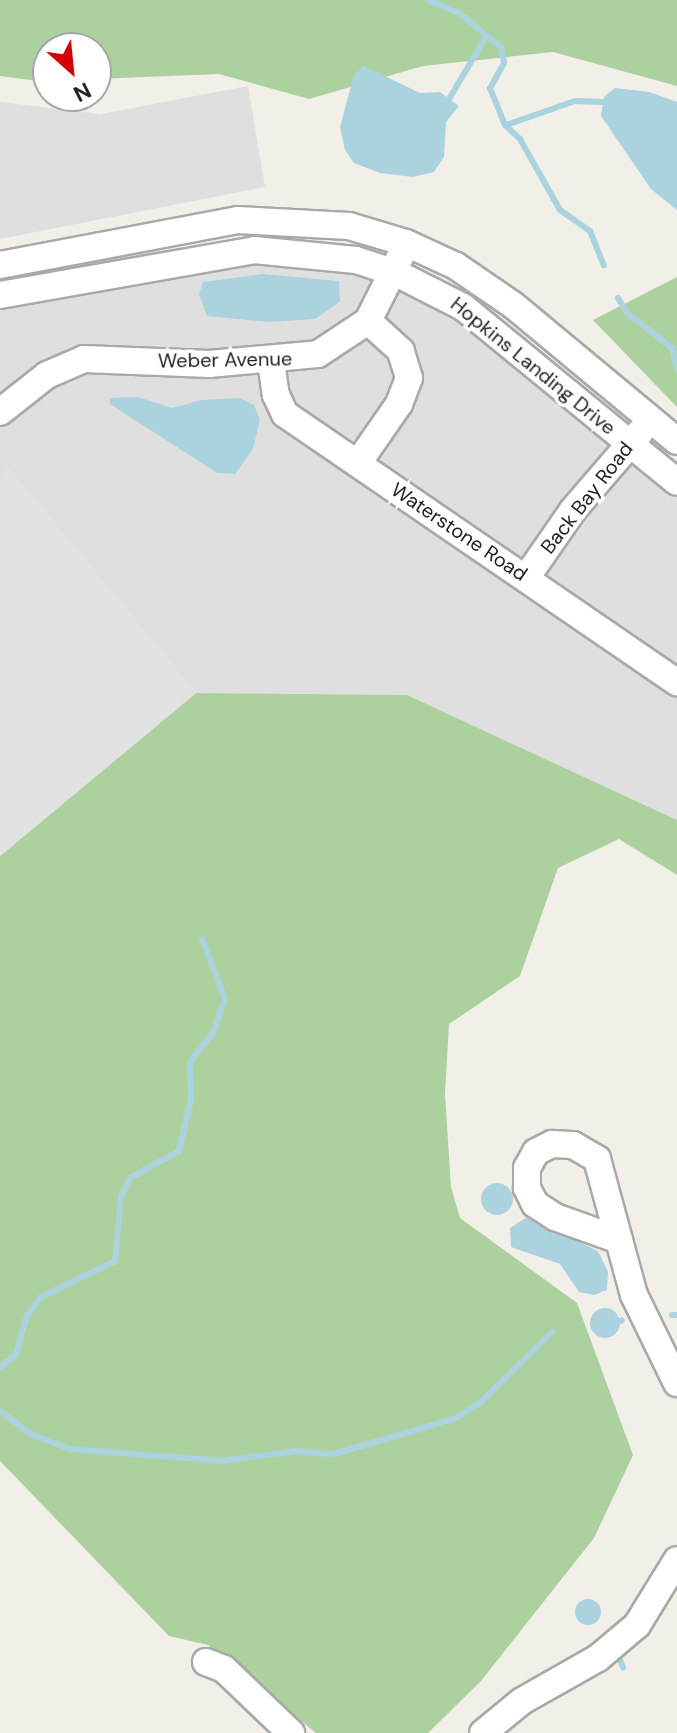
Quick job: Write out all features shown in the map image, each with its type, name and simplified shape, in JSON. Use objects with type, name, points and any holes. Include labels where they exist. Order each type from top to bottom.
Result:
[{"type":"street","name":"Hopkins Landing Drive","points":[[0,265],[238,220],[349,226],[406,243],[456,266],[513,305],[677,441]]},
{"type":"street","name":"Weber Avenue","points":[[0,412],[47,375],[84,359],[271,361],[318,354],[368,321],[406,243]]},
{"type":"street","name":"Hopkins Landing Drive","points":[[0,295],[254,250],[310,252],[394,272],[463,307],[677,482]]},
{"type":"street","points":[[358,463],[399,404],[409,378],[401,351],[368,321]]},
{"type":"street","name":"Waterstone Road","points":[[271,361],[276,395],[285,414],[677,682]]},
{"type":"street","name":"Back Bay Road","points":[[526,578],[573,510],[650,420]]},
{"type":"street","points":[[619,1240],[634,1295],[677,1383]]},
{"type":"street","points":[[483,1733],[522,1701],[598,1658],[637,1625],[677,1560]]},
{"type":"street","points":[[206,1662],[224,1669],[291,1733]]},
{"type":"shaded area","points":[[248,86],[265,187],[0,239],[0,102],[32,106],[32,112],[112,112]]},
{"type":"shaded area","points":[[291,236],[366,247],[412,263],[520,336],[677,462],[677,820],[407,695],[196,693],[9,469],[0,476],[0,279],[125,255]]},
{"type":"shaded area","points":[[9,469],[196,693],[0,856],[0,476]]},
{"type":"green space","points":[[0,0],[677,0],[677,86],[553,52],[423,66],[309,99],[219,74],[112,78],[112,32],[32,32],[32,80],[0,76]]},
{"type":"green space","points":[[677,277],[677,407],[593,320]]},
{"type":"green space","points":[[196,693],[407,695],[677,820],[677,875],[619,839],[558,868],[520,976],[449,1024],[445,1094],[451,1187],[460,1218],[577,1303],[633,1455],[594,1538],[481,1681],[428,1733],[316,1733],[208,1645],[169,1636],[0,1461],[0,856]]},
{"type":"water","points":[[364,66],[420,93],[440,92],[459,106],[446,122],[444,157],[434,172],[413,177],[380,173],[354,163],[345,150],[340,127],[354,75]]},
{"type":"water","points":[[615,88],[649,92],[677,102],[677,210],[651,189],[601,116],[604,97]]},
{"type":"water","points":[[263,274],[339,281],[340,302],[315,319],[270,322],[207,316],[199,294],[203,282]]},
{"type":"water","points":[[138,397],[172,408],[201,400],[240,398],[254,405],[260,420],[253,449],[235,474],[217,473],[110,404],[110,398]]},
{"type":"water","points":[[497,1183],[508,1188],[513,1199],[508,1210],[497,1215],[486,1210],[481,1199],[486,1188]]},
{"type":"water","points":[[527,1217],[598,1251],[608,1272],[607,1290],[594,1295],[579,1292],[560,1264],[511,1247],[510,1228]]},
{"type":"water","points":[[605,1308],[616,1312],[620,1323],[616,1334],[605,1338],[594,1334],[590,1323],[594,1312]]},
{"type":"water","points":[[588,1599],[597,1603],[601,1612],[597,1621],[588,1625],[579,1621],[575,1612],[579,1603]]},
{"type":"waterway","points":[[428,0],[459,13],[501,47],[504,63],[490,88],[505,125],[520,139],[560,210],[590,231],[604,265]]},
{"type":"waterway","points":[[449,99],[487,35]]},
{"type":"waterway","points":[[506,125],[575,101],[602,102]]},
{"type":"waterway","points":[[618,298],[627,313],[672,348],[677,369]]},
{"type":"waterway","points":[[0,1368],[16,1354],[27,1316],[41,1297],[115,1261],[121,1196],[130,1178],[179,1151],[191,1099],[190,1062],[213,1033],[225,999],[202,939]]},
{"type":"waterway","points":[[672,1315],[677,1315]]},
{"type":"waterway","points":[[0,1411],[31,1434],[70,1449],[221,1461],[297,1451],[334,1454],[454,1419],[480,1403],[552,1332]]},
{"type":"waterway","points":[[620,1660],[623,1667]]}]
